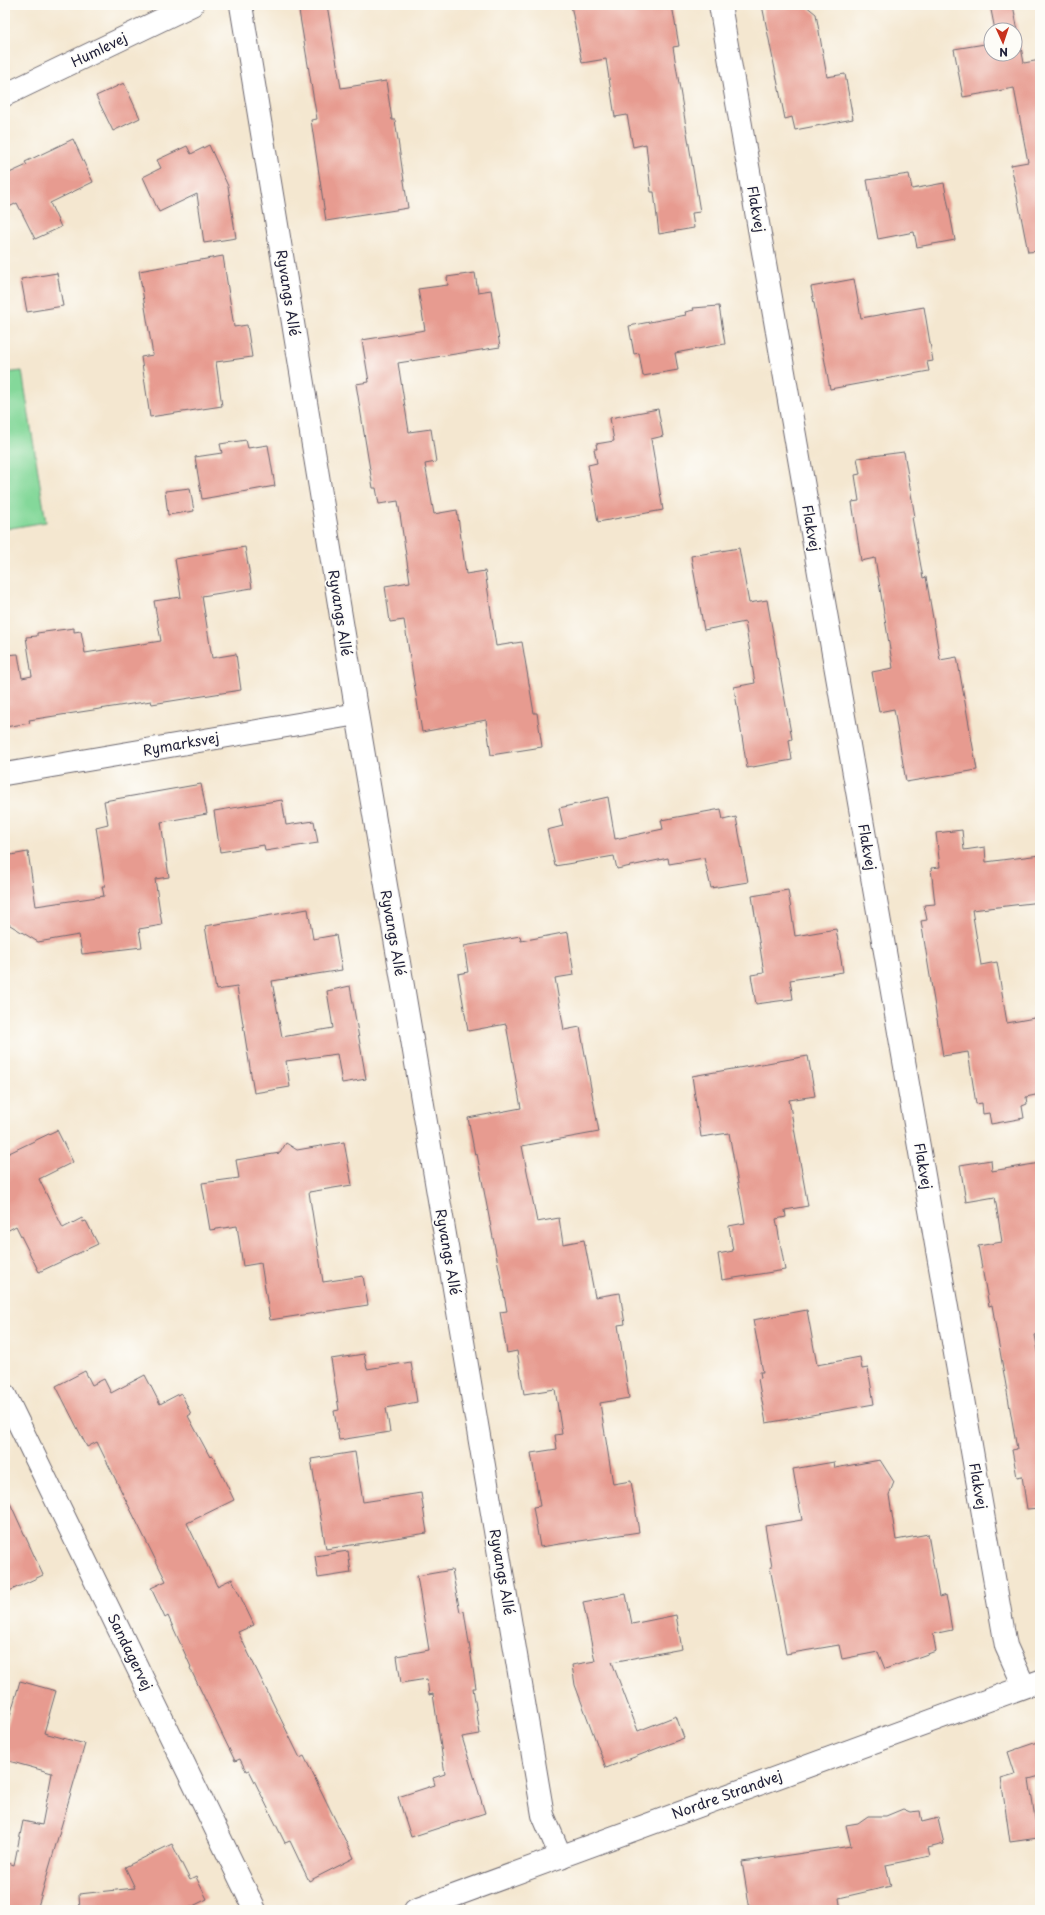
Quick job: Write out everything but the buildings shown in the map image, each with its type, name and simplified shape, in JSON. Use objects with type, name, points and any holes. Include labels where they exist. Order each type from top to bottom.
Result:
[{"type":"street","name":"Humlevej","points":[[5,96],[192,5]]},
{"type":"street","name":"Ryvangs Allé","points":[[241,5],[357,714],[543,1815],[561,1856]]},
{"type":"street","name":"Flakvej","points":[[720,5],[1006,1646],[1032,1683]]},
{"type":"street","name":"Rymarksvej","points":[[5,774],[357,714]]},
{"type":"street","name":"Sandagervej","points":[[5,1395],[255,1910]]},
{"type":"street","name":"Nordre Strandvej","points":[[415,1910],[1032,1683]]},
{"type":"green space","points":[[22,371],[46,522],[5,529],[5,373]]}]
